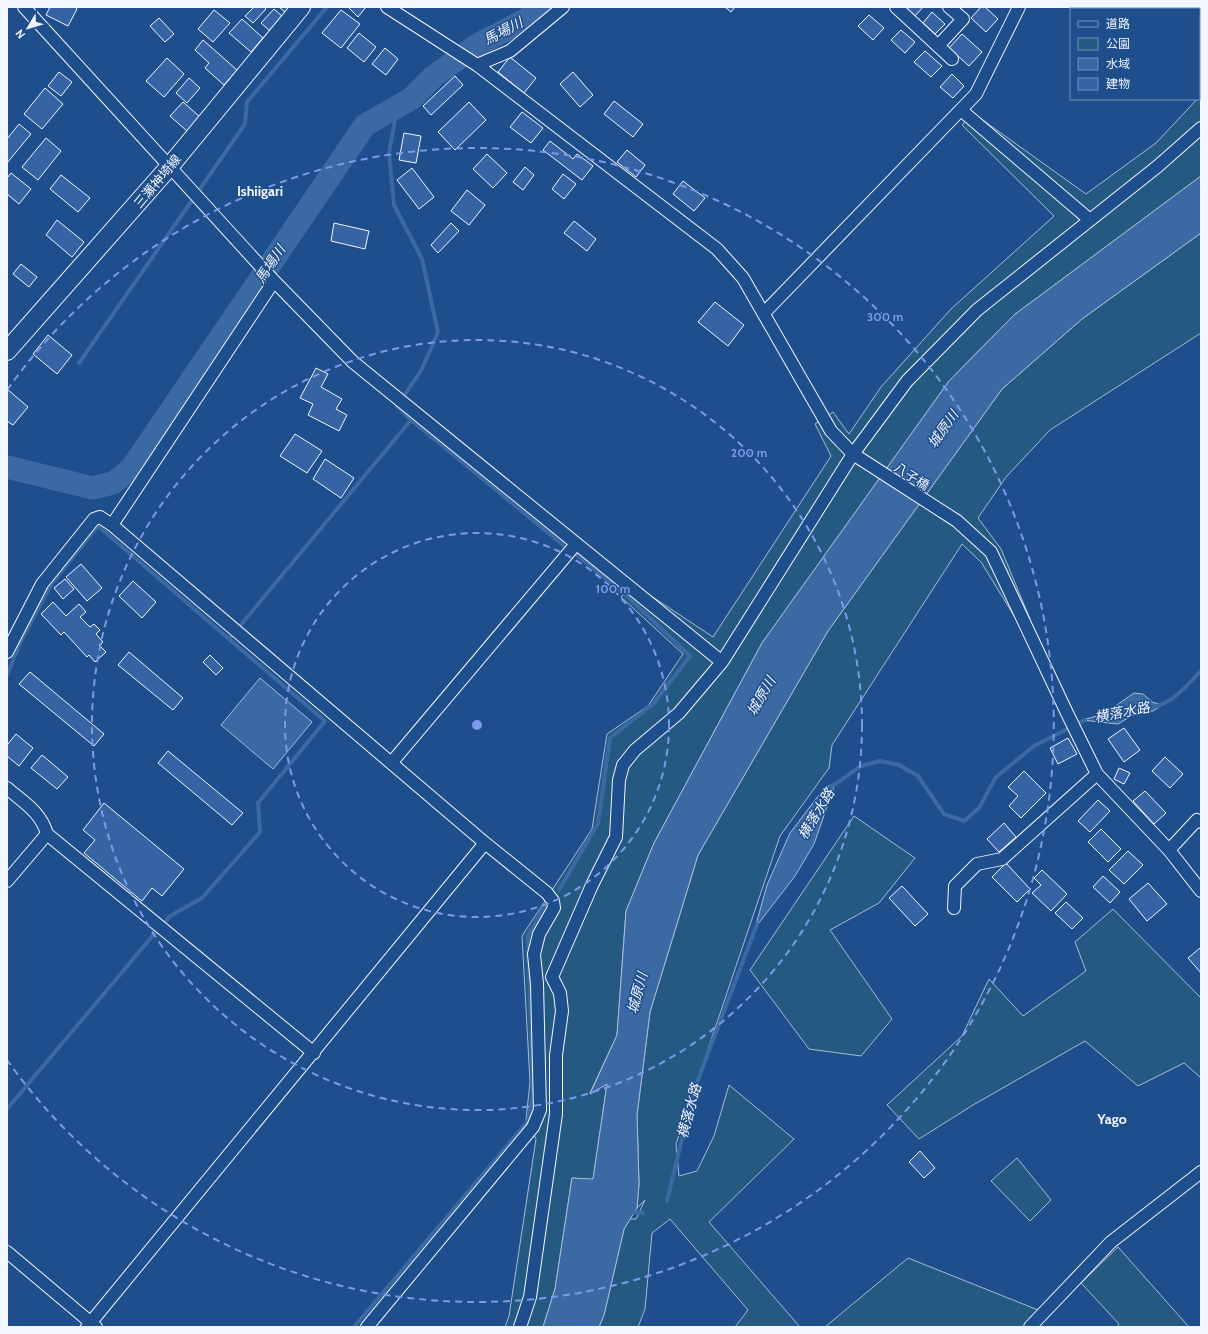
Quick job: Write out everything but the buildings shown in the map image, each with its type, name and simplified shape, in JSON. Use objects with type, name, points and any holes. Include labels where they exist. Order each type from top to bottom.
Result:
[{"type":"main road","name":"三瀬神埼線","points":[[7,351],[170,166],[301,7]]},
{"type":"street","points":[[24,7],[274,281],[353,362],[722,662]]},
{"type":"street","name":"八子橋","points":[[387,7],[477,65],[716,249],[743,278],[831,431],[853,454],[957,521],[991,552],[1067,714],[1097,774],[1169,850],[1201,891]]},
{"type":"street","points":[[477,65],[510,52],[563,7]]},
{"type":"street","points":[[896,7],[952,59]]},
{"type":"street","points":[[938,46],[963,19],[949,7]]},
{"type":"street","points":[[764,313],[976,94],[1019,7]]},
{"type":"street","points":[[961,110],[1090,220]]},
{"type":"street","points":[[537,984],[552,976],[592,885],[616,837],[619,780],[623,765],[634,750],[679,713],[722,662],[853,454],[907,380],[977,310],[1158,166],[1201,128]]},
{"type":"street","points":[[112,525],[274,281]]},
{"type":"street","points":[[7,652],[42,584],[94,519],[100,517],[112,525],[392,762],[485,843],[547,892],[553,900],[554,908],[539,934],[534,954],[537,984],[540,1110],[533,1127],[367,1327]]},
{"type":"street","points":[[392,762],[576,544]]},
{"type":"street","points":[[954,908],[955,886],[978,864],[1002,859],[1097,774]]},
{"type":"street","points":[[7,788],[38,815],[44,822],[47,834],[314,1053]]},
{"type":"street","points":[[1169,850],[1197,820],[1201,822]]},
{"type":"street","points":[[7,881],[47,834]]},
{"type":"street","points":[[7,1252],[91,1325],[485,843]]},
{"type":"street","points":[[520,1327],[530,1297],[556,1114],[556,1055],[562,1011],[560,993],[552,976]]},
{"type":"street","points":[[1030,1327],[1111,1242],[1201,1172]]},
{"type":"green space","points":[[1201,95],[1201,176],[1014,315],[949,381],[762,643],[654,843],[626,911],[617,1035],[590,1093],[607,1084],[593,1180],[572,1178],[555,1289],[543,1327],[505,1327],[509,1316],[536,1139],[526,1120],[530,1082],[522,936],[592,829],[607,734],[648,706],[683,654],[621,597],[633,584],[713,637],[831,456],[815,424],[833,412],[849,434],[881,387],[951,309],[1054,216],[962,125],[973,113],[1086,194],[1156,143],[1196,100],[1200,100]]},
{"type":"green space","points":[[1201,233],[1201,333],[1050,430],[1006,477],[978,518],[1001,549],[1030,619],[1019,624],[981,562],[962,544],[832,745],[829,768],[780,836],[676,1144],[679,1176],[697,1171],[714,1136],[729,1085],[794,1139],[709,1222],[800,1327],[735,1327],[748,1310],[670,1219],[652,1233],[645,1309],[638,1327],[599,1327],[604,1315],[624,1229],[630,1219],[636,1219],[645,1200],[637,1208],[639,1184],[637,1115],[650,1012],[698,855],[828,631],[1002,389],[1082,319]]},
{"type":"green space","points":[[854,816],[915,858],[879,903],[830,930],[892,1019],[861,1056],[809,1049],[750,970]]},
{"type":"green space","points":[[1113,909],[1201,998],[1201,1078],[1184,1063],[1138,1086],[1085,1041],[973,1105],[919,1139],[887,1105],[962,1036],[989,979],[1023,1016],[1086,971],[1075,942]]},
{"type":"green space","points":[[1017,1158],[1051,1200],[1030,1221],[991,1181]]},
{"type":"green space","points":[[1118,1247],[1189,1327],[1117,1327],[1119,1324],[1081,1283]]},
{"type":"green space","points":[[908,1258],[1038,1310],[1023,1327],[825,1327]]},
{"type":"water","name":"城原川","points":[[1201,176],[1201,233],[1082,319],[1002,389],[828,631],[698,855],[650,1012],[637,1115],[639,1184],[637,1208],[624,1229],[604,1315],[599,1327],[543,1327],[555,1289],[572,1178],[593,1179],[607,1084],[590,1094],[617,1035],[626,911],[654,843],[762,643],[949,381],[1014,315]]},
{"type":"water","points":[[260,678],[312,722],[273,769],[221,725]]},
{"type":"water","points":[[1134,693],[1143,694],[1152,702],[1162,705],[1153,711],[1138,712],[1118,724],[1082,720],[1104,714]]},
{"type":"water","points":[[835,784],[814,844],[795,876],[755,928],[767,885],[790,833],[825,787]]},
{"type":"waterway","points":[[79,363],[245,124],[247,102],[327,7]]},
{"type":"waterway","name":"馬場川","points":[[7,467],[93,488],[113,483],[131,469],[365,125],[411,99],[433,77],[477,45],[527,19],[539,7]]},
{"type":"waterway","points":[[166,921],[170,916],[202,898],[260,832],[258,803],[325,721],[229,639],[411,420],[397,406],[422,369],[438,332],[422,259],[394,205],[389,153],[396,115],[411,99]]},
{"type":"waterway","points":[[411,420],[563,545]]},
{"type":"waterway","points":[[7,675],[21,641],[52,583],[98,526],[229,639]]},
{"type":"waterway","points":[[559,890],[598,823],[610,738],[653,704],[690,656],[627,596],[577,555]]},
{"type":"waterway","name":"横落水路","points":[[1157,706],[1169,701],[1201,671]]},
{"type":"waterway","name":"横落水路","points":[[831,787],[861,766],[880,761],[899,765],[918,776],[944,814],[964,821],[979,808],[996,777],[1034,746],[1085,720]]},
{"type":"waterway","points":[[354,1327],[528,1121],[533,1093],[528,936],[546,903]]},
{"type":"waterway","name":"横落水路","points":[[667,1201],[693,1093],[757,924]]},
{"type":"waterway","points":[[7,1109],[155,933]]},
{"type":"waterway","points":[[630,1212],[643,1213]]},
{"type":"district","name":"Ishiigari","points":[[260,191]]},
{"type":"district","name":"Yago","points":[[1112,1119]]}]
